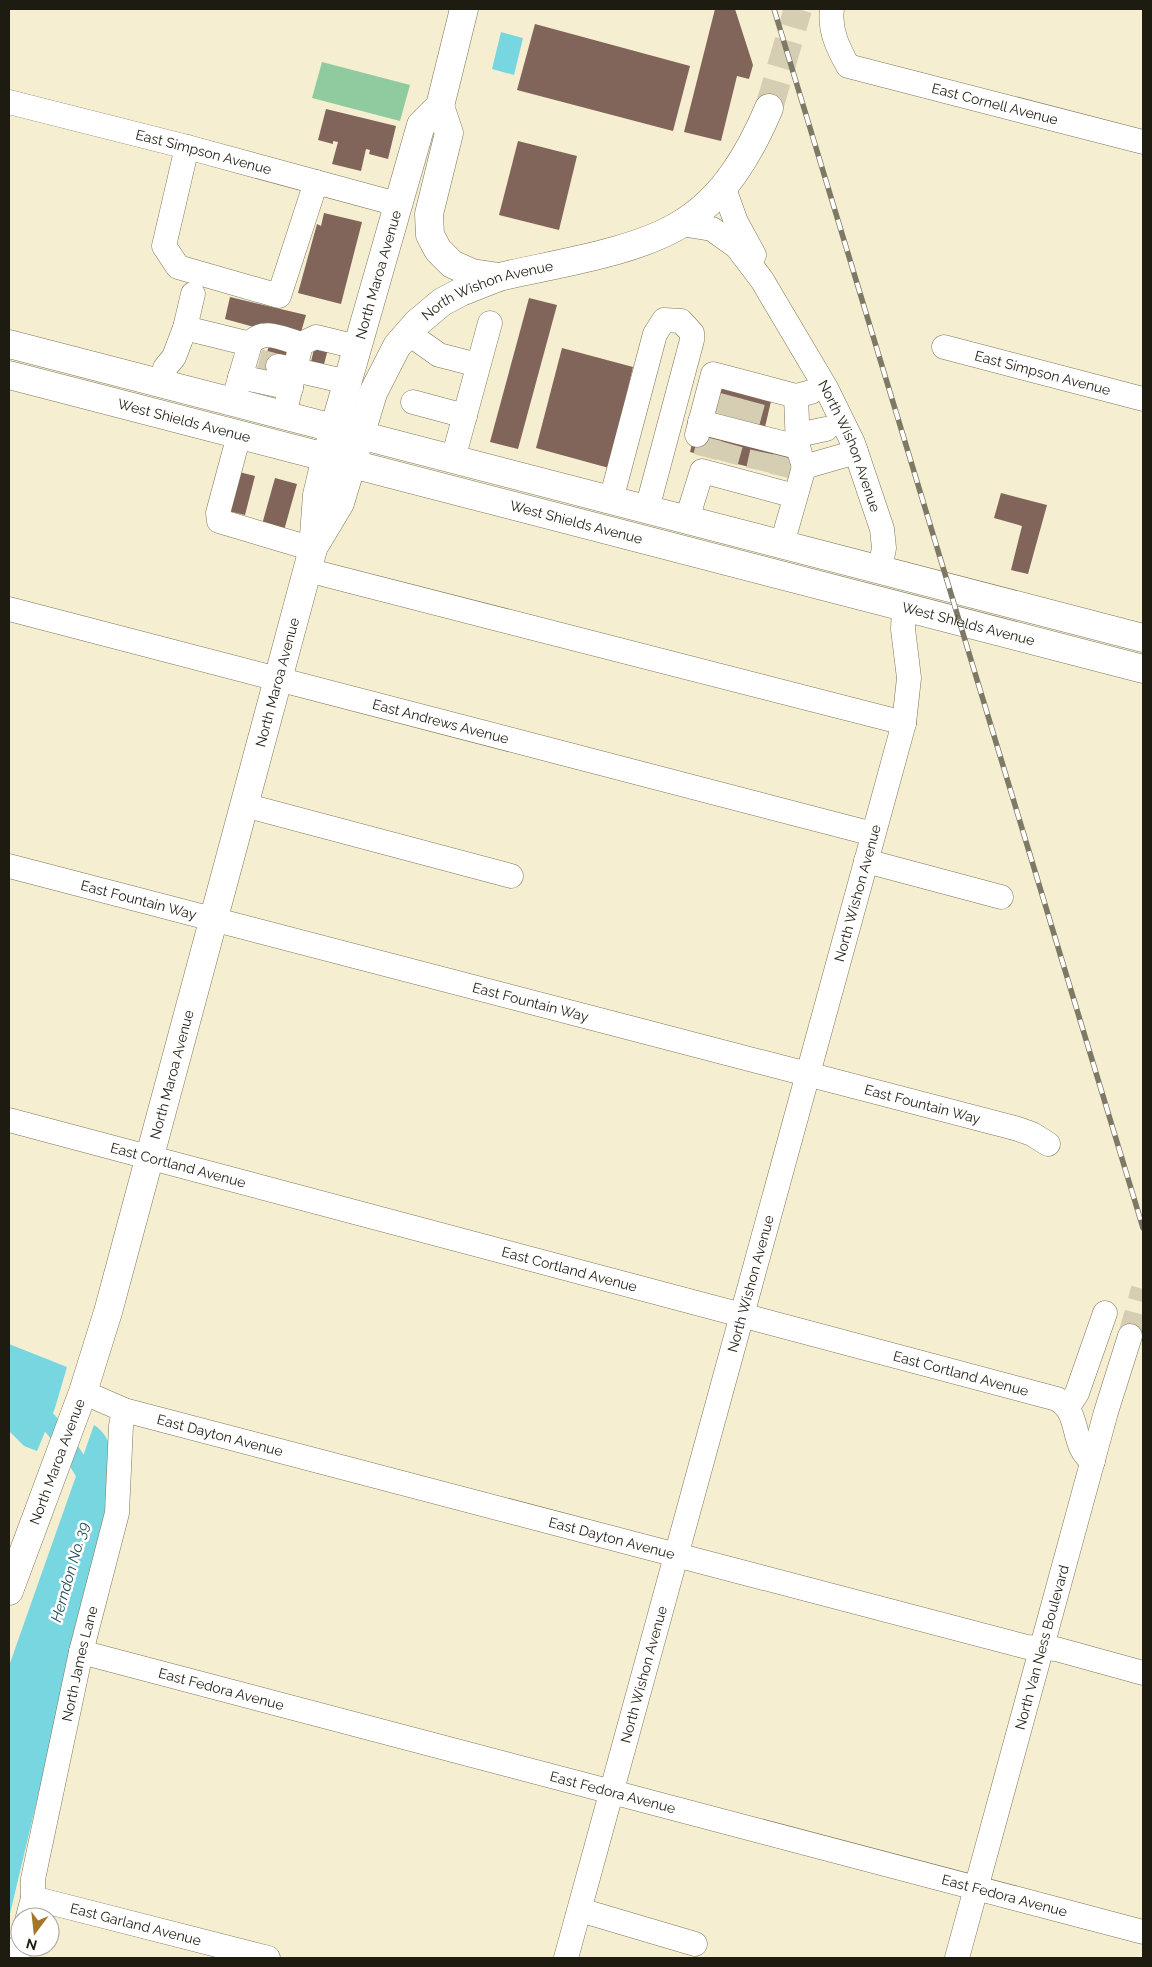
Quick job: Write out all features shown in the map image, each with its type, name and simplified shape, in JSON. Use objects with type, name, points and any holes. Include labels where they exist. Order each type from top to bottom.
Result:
[{"type":"main road","points":[[464,9],[440,106],[449,133],[429,214],[430,235],[438,250],[452,264],[472,273],[499,278]]},
{"type":"main road","name":"North Maroa Avenue","points":[[9,1592],[83,1392],[108,1312],[150,1158],[310,560],[316,495],[335,428],[335,379],[345,344],[397,204],[421,125],[440,106]]},
{"type":"main road","name":"North Wishon Avenue","points":[[362,435],[380,377],[398,346],[408,333],[442,302],[461,292],[499,278],[639,244],[681,224],[706,206],[740,166],[754,145],[769,108]]},
{"type":"main road","name":"West Shields Avenue","points":[[9,344],[161,384],[261,371],[284,415],[1143,638]]},
{"type":"main road","name":"West Shields Avenue","points":[[9,375],[1143,669]]},
{"type":"main road","name":"North Maroa Avenue","points":[[310,560],[340,502],[362,435]]},
{"type":"street","name":"East Cornell Avenue","points":[[832,9],[830,18],[835,41],[848,66],[1143,142]]},
{"type":"street","name":"East Simpson Avenue","points":[[9,102],[187,147],[397,204]]},
{"type":"street","points":[[187,147],[164,246],[178,267],[279,296],[316,182]]},
{"type":"street","name":"North Wishon Avenue","points":[[723,186],[736,222],[755,257],[762,280]]},
{"type":"street","name":"North Wishon Avenue","points":[[681,224],[712,229],[737,247],[762,280],[826,388],[856,452],[882,529],[884,548],[880,569]]},
{"type":"street","points":[[161,384],[165,368],[174,358],[185,328],[193,294]]},
{"type":"street","points":[[611,500],[655,334],[664,320],[681,321],[687,324],[692,333],[692,340],[647,509]]},
{"type":"street","points":[[453,459],[490,323]]},
{"type":"street","points":[[185,328],[261,371],[335,379]]},
{"type":"street","points":[[408,333],[439,355],[478,366]]},
{"type":"street","points":[[284,415],[261,371],[255,337],[263,334],[301,344]]},
{"type":"street","points":[[261,371],[301,344],[316,337],[345,344]]},
{"type":"street","name":"East Simpson Avenue","points":[[944,347],[1143,399]]},
{"type":"street","points":[[782,544],[714,374],[745,387],[796,396],[826,388]]},
{"type":"street","points":[[687,519],[796,396]]},
{"type":"street","points":[[413,402],[464,416]]},
{"type":"street","points":[[746,454],[826,428]]},
{"type":"street","points":[[239,435],[218,513],[219,521],[310,560],[904,723]]},
{"type":"street","points":[[746,454],[856,452]]},
{"type":"street","name":"North Wishon Avenue","points":[[566,1958],[806,1073],[904,723],[909,678],[903,629],[904,608]]},
{"type":"street","name":"East Andrews Avenue","points":[[9,609],[873,834]]},
{"type":"street","points":[[244,805],[511,876]]},
{"type":"street","points":[[866,861],[1001,897]]},
{"type":"street","name":"East Fountain Way","points":[[9,866],[1018,1129],[1032,1134],[1048,1144]]},
{"type":"street","name":"East Cortland Avenue","points":[[9,1120],[1057,1399],[1068,1407]]},
{"type":"street","points":[[1093,1461],[1085,1456],[1079,1448],[1079,1436],[1068,1407],[1077,1392],[1105,1312]]},
{"type":"street","name":"North Van Ness Boulevard","points":[[957,1958],[1093,1461],[1130,1336]]},
{"type":"street","name":"East Dayton Avenue","points":[[83,1392],[124,1410],[1027,1647],[1056,1649],[1143,1672]]},
{"type":"street","name":"North James Lane","points":[[30,1907],[33,1879],[81,1652],[118,1513],[121,1426],[124,1410]]},
{"type":"street","name":"East Fedora Avenue","points":[[81,1652],[1143,1932]]},
{"type":"street","points":[[580,1910],[695,1944]]},
{"type":"street","name":"East Garland Avenue","points":[[60,1914],[268,1958]]},
{"type":"green space","points":[[322,62],[410,85],[400,121],[312,98]]},
{"type":"water","points":[[501,32],[523,38],[514,75],[492,69]]},
{"type":"water","points":[[9,1344],[67,1367],[55,1408],[37,1451],[24,1446],[9,1431]]},
{"type":"water","points":[[94,1425],[105,1436],[111,1449],[113,1480],[12,1907],[10,1907],[9,1918],[9,1666]]},
{"type":"building","points":[[715,9],[735,9],[753,65],[749,79],[737,76],[721,141],[684,132]]},
{"type":"building","points":[[535,24],[690,66],[673,131],[517,90]]},
{"type":"building","points":[[326,109],[396,126],[388,159],[369,154],[370,150],[366,149],[361,171],[332,164],[338,142],[333,141],[333,144],[318,140]]},
{"type":"building","points":[[518,141],[577,156],[559,230],[499,215]]},
{"type":"building","points":[[324,213],[362,222],[341,304],[298,293],[317,224],[321,226]]},
{"type":"building","points":[[230,297],[306,315],[299,339],[225,319]]},
{"type":"building","points":[[529,298],[557,305],[518,449],[490,442]]},
{"type":"building","points":[[271,338],[291,344],[282,380],[261,374]]},
{"type":"building","points":[[315,345],[328,349],[323,368],[310,366]]},
{"type":"building","points":[[562,348],[633,367],[609,468],[536,448]]},
{"type":"building","points":[[720,384],[772,397],[765,427],[712,414]]},
{"type":"building","points":[[695,432],[798,459],[793,478],[690,452]]},
{"type":"building","points":[[235,471],[255,476],[245,515],[224,510]]},
{"type":"building","points":[[275,478],[297,484],[283,534],[261,528]]},
{"type":"building","points":[[1001,493],[1047,505],[1028,574],[1011,570],[1022,526],[994,518]]},
{"type":"waterway","name":"Herndon No. 39","points":[[9,1392],[28,1403],[49,1422],[77,1461],[90,1486]]},
{"type":"tunnel","points":[[769,108],[798,9]]},
{"type":"tunnel","points":[[259,361],[278,366]]},
{"type":"tunnel","points":[[725,419],[733,389]]},
{"type":"tunnel","points":[[747,425],[755,395]]},
{"type":"tunnel","points":[[705,457],[710,438]]},
{"type":"tunnel","points":[[726,462],[731,444]]},
{"type":"tunnel","points":[[758,470],[762,452]]},
{"type":"tunnel","points":[[780,476],[785,457]]},
{"type":"tunnel","points":[[1130,1336],[1143,1289]]},
{"type":"railway","points":[[774,9],[1143,1228]]}]
